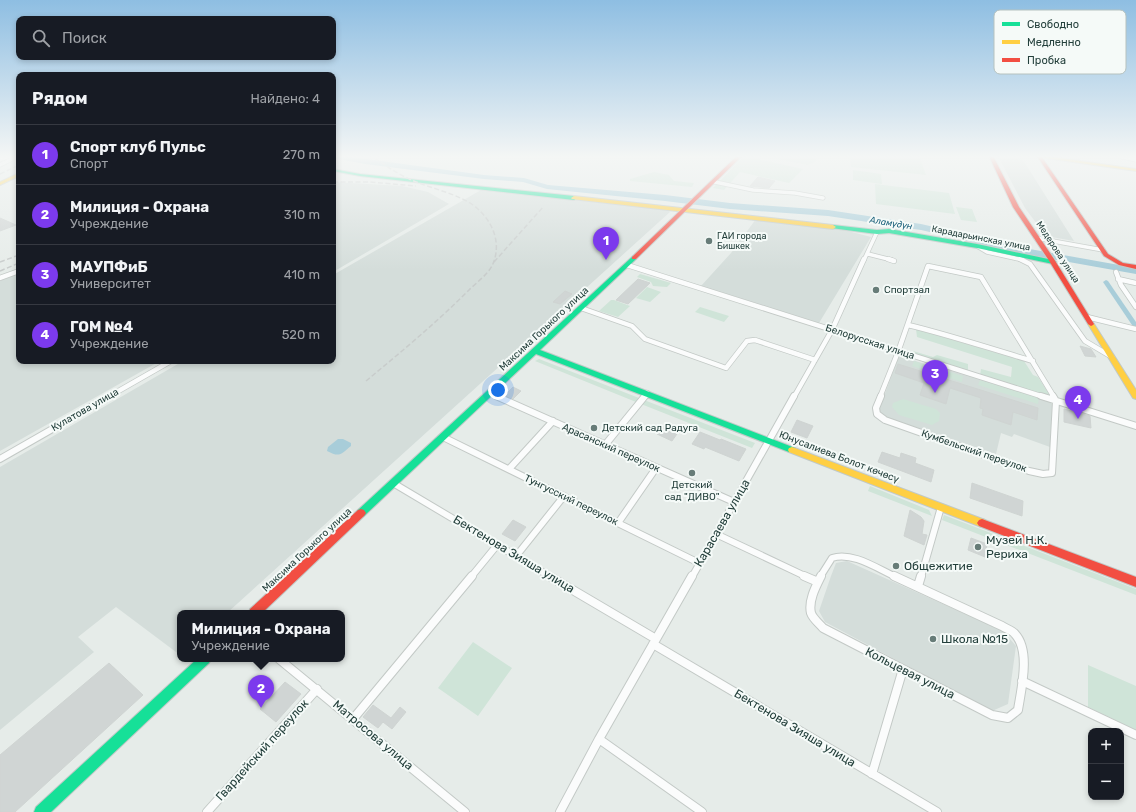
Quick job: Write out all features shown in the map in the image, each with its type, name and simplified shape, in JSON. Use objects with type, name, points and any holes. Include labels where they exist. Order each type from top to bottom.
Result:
[{"type":"main road","name":"Карадарьинская улица","points":[[548,194],[688,208],[878,232],[889,231],[1052,261]]},
{"type":"main road","name":"Максима Горького улица","points":[[257,610],[703,194]]},
{"type":"main road","name":"Медерова улица","points":[[1010,194],[1016,207],[1052,261],[1136,396]]},
{"type":"main road","points":[[1064,194],[1106,255],[1113,260],[1136,267]]},
{"type":"main road","name":"Юнусалиева Болот көчөсү","points":[[535,351],[1136,582]]},
{"type":"main road","points":[[41,812],[202,662]]},
{"type":"street","points":[[804,194],[823,198]]},
{"type":"street","name":"Карасаева улица","points":[[560,812],[654,641],[832,330],[878,232]]},
{"type":"street","points":[[1036,238],[1103,250]]},
{"type":"street","name":"Медерова улица","points":[[977,246],[984,251],[1019,258],[1030,264],[1085,341],[1112,357]]},
{"type":"street","points":[[868,254],[894,261]]},
{"type":"street","name":"Белорусская улица","points":[[627,265],[898,352],[1136,426]]},
{"type":"street","name":"Кумбельский переулок","points":[[928,266],[981,277],[1056,400],[1052,473],[1044,474],[1029,471],[886,420],[877,414],[876,408],[898,352],[928,266]]},
{"type":"street","points":[[0,278],[16,271]]},
{"type":"street","points":[[1116,272],[1118,279],[1136,307]]},
{"type":"street","points":[[1118,279],[1136,283]]},
{"type":"street","points":[[581,308],[632,326],[645,339],[726,368],[747,341],[755,340],[815,360]]},
{"type":"street","points":[[1087,317],[1136,329]]},
{"type":"street","points":[[908,325],[933,330],[1033,361]]},
{"type":"street","name":"Кулатова улица","points":[[0,459],[166,364]]},
{"type":"street","name":"Арасанский переулок","points":[[489,393],[734,502]]},
{"type":"street","points":[[604,445],[647,393]]},
{"type":"street","points":[[509,469],[553,422]]},
{"type":"street","name":"Тунгусский переулок","points":[[443,437],[699,563]]},
{"type":"street","points":[[618,523],[656,468]]},
{"type":"street","name":"Бектенова Зияша улица","points":[[393,483],[517,555],[654,641],[937,812]]},
{"type":"street","points":[[517,555],[564,496]]},
{"type":"street","points":[[918,586],[941,507]]},
{"type":"street","points":[[716,534],[818,582]]},
{"type":"street","points":[[353,719],[498,544]]},
{"type":"street","name":"Кольцевая улица","points":[[841,556],[853,558],[918,586],[1002,626],[1015,634],[1022,645],[1024,658],[1018,710],[1008,718],[992,715],[823,628],[813,617],[811,610],[818,582],[826,565],[833,558],[841,556]]},
{"type":"street","name":"Матросова улица","points":[[283,662],[317,688],[465,812]]},
{"type":"street","points":[[872,774],[903,669]]},
{"type":"street","points":[[1022,681],[1136,735]]},
{"type":"street","name":"Гвардейский переулок","points":[[207,812],[317,688]]},
{"type":"street","points":[[599,739],[702,812]]},
{"type":"shaded area","points":[[336,194],[431,194],[449,204],[336,270]]},
{"type":"shaded area","points":[[474,194],[517,194],[668,210],[670,212],[230,610],[177,610],[177,653],[116,607],[78,637],[94,652],[0,730],[0,467],[178,364],[336,364],[336,273]]},
{"type":"shaded area","points":[[1018,194],[1044,194],[1074,241],[1046,236],[1025,208]]},
{"type":"shaded area","points":[[756,219],[840,229],[871,237],[819,323],[701,286],[731,253]]},
{"type":"shaded area","points":[[16,274],[16,364],[155,364],[0,451],[0,281]]},
{"type":"shaded area","points":[[899,356],[928,365],[929,362],[1041,396],[1052,404],[1050,447],[1014,434],[1012,437],[1001,433],[996,454],[880,415],[879,409]]},
{"type":"shaded area","name":"Школа №15","points":[[847,561],[1003,631],[1016,646],[1008,704],[992,711],[825,622],[819,611],[831,576],[836,563]]},
{"type":"green space","points":[[875,194],[949,194],[955,214],[876,204]]},
{"type":"green space","points":[[956,207],[972,209],[977,222],[961,220]]},
{"type":"green space","points":[[640,274],[671,283],[667,287],[653,286],[651,282],[637,277]]},
{"type":"green space","points":[[647,287],[661,292],[650,302],[636,298]]},
{"type":"green space","points":[[611,300],[630,306],[618,317],[599,311]]},
{"type":"green space","points":[[700,307],[729,316],[724,322],[695,312]]},
{"type":"green space","points":[[916,329],[1024,361],[1033,375],[1038,377],[1051,397],[980,376],[981,369],[1011,377],[1012,367],[917,337]]},
{"type":"green space","points":[[913,351],[933,357],[937,355],[968,364],[968,372],[916,355]]},
{"type":"green space","points":[[539,359],[639,398],[636,402],[535,361]]},
{"type":"green space","points":[[914,361],[963,376],[962,382],[912,366]]},
{"type":"green space","points":[[980,380],[1039,398],[1038,404],[978,385]]},
{"type":"green space","points":[[903,399],[936,409],[940,413],[939,421],[932,425],[899,415],[892,407],[893,403]]},
{"type":"green space","points":[[644,400],[755,443],[752,448],[641,404]]},
{"type":"green space","points":[[870,486],[929,510],[932,516],[868,491]]},
{"type":"green space","points":[[944,515],[1136,589],[1136,595],[942,520]]},
{"type":"green space","points":[[473,642],[512,668],[478,716],[438,688]]},
{"type":"green space","points":[[1088,665],[1136,686],[1136,730],[1088,707]]},
{"type":"water","points":[[338,439],[343,439],[351,443],[351,446],[338,455],[327,451],[328,447]]},
{"type":"building","points":[[0,218],[16,225],[0,231]]},
{"type":"building","points":[[638,279],[650,283],[628,304],[616,300]]},
{"type":"building","points":[[565,291],[572,294],[560,304],[553,302]]},
{"type":"building","points":[[1080,346],[1091,349],[1096,357],[1085,356]]},
{"type":"building","points":[[898,364],[1038,408],[1037,420],[1013,412],[1011,425],[982,415],[983,409],[980,408],[981,398],[950,388],[946,404],[920,395],[924,383],[895,373]]},
{"type":"building","points":[[513,387],[521,391],[513,399],[505,395]]},
{"type":"building","points":[[1064,409],[1090,416],[1091,428],[1064,422]]},
{"type":"building","points":[[797,420],[813,426],[807,438],[791,432]]},
{"type":"building","points":[[665,425],[679,431],[672,441],[657,434]]},
{"type":"building","points":[[700,432],[746,449],[739,461],[705,447],[704,449],[692,444]]},
{"type":"building","points":[[882,452],[900,458],[901,453],[916,458],[915,463],[934,470],[931,482],[878,462]]},
{"type":"building","points":[[972,483],[1023,501],[1022,516],[970,498]]},
{"type":"building","points":[[910,510],[921,517],[924,521],[922,534],[927,535],[924,545],[904,536]]},
{"type":"building","points":[[513,520],[526,527],[515,541],[502,534]]},
{"type":"building","name":"Музей Н.К. Рериха","points":[[971,538],[987,544],[985,557],[968,550]]},
{"type":"building","points":[[109,663],[143,695],[15,812],[0,812],[0,755]]},
{"type":"building","points":[[285,682],[301,694],[276,722],[260,709]]},
{"type":"building","points":[[373,705],[391,718],[400,707],[406,712],[392,729],[383,722],[378,728],[363,717]]},
{"type":"waterway","name":"Аламүдүн","points":[[621,194],[730,206],[828,213],[921,227],[1024,251],[1136,271]]},
{"type":"waterway","points":[[1106,282],[1136,327]]},
{"type":"railway","points":[[366,381],[431,326],[484,276],[492,266],[495,257],[496,240],[494,232],[486,217],[467,201],[451,194]]},
{"type":"railway","points":[[494,262],[544,206]]},
{"type":"railway","points":[[0,262],[16,256]]},
{"type":"railway","points":[[0,271],[16,264]]},
{"type":"traffic: fast","points":[[536,194],[574,198]]},
{"type":"traffic: fast","points":[[833,227],[877,232],[889,231],[977,246],[1053,262]]},
{"type":"traffic: fast","points":[[361,513],[634,258]]},
{"type":"traffic: fast","points":[[535,351],[792,450]]},
{"type":"traffic: fast","points":[[41,812],[202,662]]},
{"type":"traffic: slow","points":[[574,198],[833,227]]},
{"type":"traffic: slow","points":[[1091,324],[1136,396]]},
{"type":"traffic: slow","points":[[792,450],[982,523]]},
{"type":"traffic: jam","points":[[634,258],[701,194]]},
{"type":"traffic: jam","points":[[1010,194],[1016,207],[1051,259],[1091,324]]},
{"type":"traffic: jam","points":[[1065,194],[1106,255],[1121,264],[1136,267]]},
{"type":"traffic: jam","points":[[257,610],[361,513]]},
{"type":"traffic: jam","points":[[982,523],[1136,582]]},
{"type":"place","name":"ГАИ города Бишкек","points":[[709,241]]},
{"type":"place","name":"Спорт клуб Пульс","points":[[606,260]]},
{"type":"place","name":"Спортзал","points":[[876,290]]},
{"type":"place","name":"МАУПФиБ","points":[[935,393]]},
{"type":"place","name":"ГОМ №4","points":[[1078,419]]},
{"type":"place","name":"Детский сад Радуга","points":[[594,428]]},
{"type":"place","name":"Детский сад \"ДИВО\"","points":[[692,473]]},
{"type":"place","name":"Музей Н.К. Рериха","points":[[978,547]]},
{"type":"place","name":"Общежитие","points":[[896,566]]},
{"type":"place","name":"Школа №15","points":[[933,639]]},
{"type":"place","name":"Милиция - Охрана","points":[[261,708]]}]
